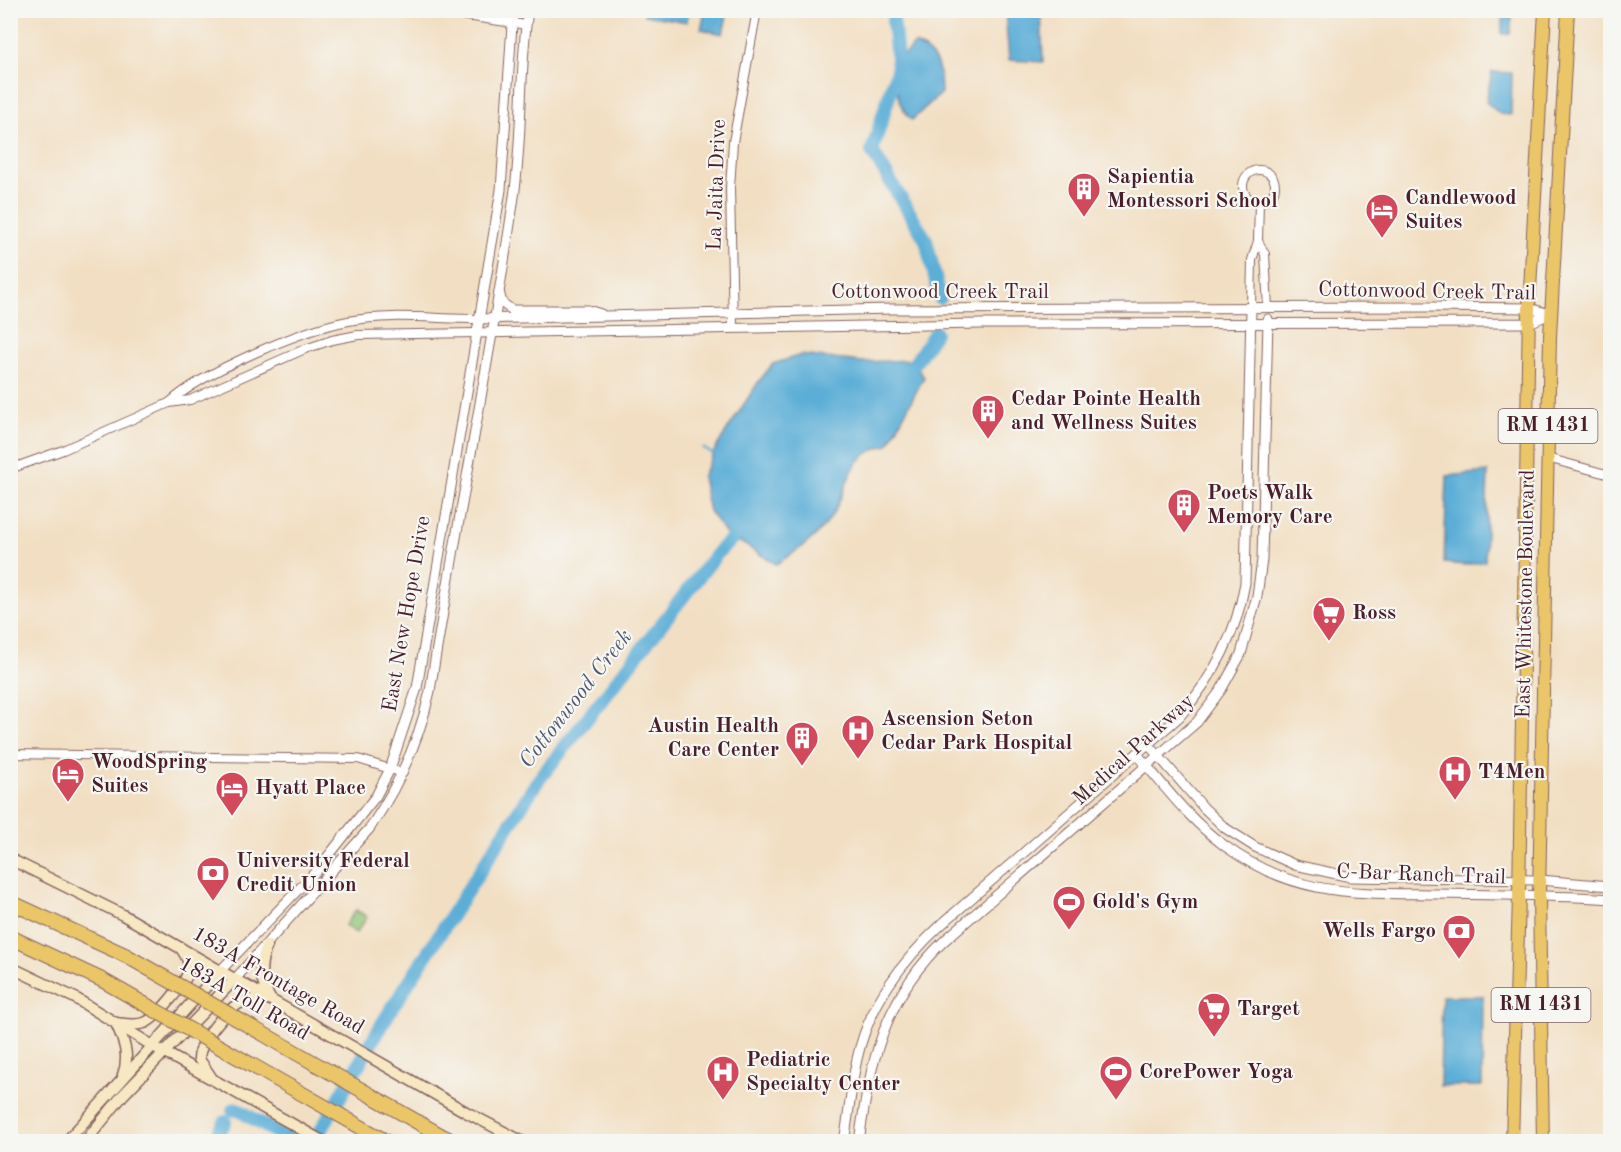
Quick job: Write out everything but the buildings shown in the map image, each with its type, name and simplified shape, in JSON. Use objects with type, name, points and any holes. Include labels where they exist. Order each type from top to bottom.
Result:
[{"type":"highway","name":"183A Toll Road","points":[[10,902],[125,956],[450,1140]]},
{"type":"highway","points":[[10,937],[102,980],[387,1142]]},
{"type":"main road","name":"East Whitestone Boulevard","points":[[1512,1142],[1520,896],[1528,323],[1545,10]]},
{"type":"main road","name":"East Whitestone Boulevard","points":[[1543,1142],[1539,897],[1550,314],[1568,10]]},
{"type":"main road","name":"183A Frontage Road","points":[[10,859],[78,891],[181,947],[523,1142]]},
{"type":"main road","points":[[213,1079],[199,1059],[202,1043],[241,1002],[251,999],[270,999],[260,976],[260,960],[267,945]]},
{"type":"main road","points":[[116,1023],[146,1023],[155,1017],[188,978],[190,968],[181,947]]},
{"type":"main road","points":[[10,967],[75,998],[153,1046],[324,1142]]},
{"type":"main road","name":"East New Hope Drive","points":[[66,1142],[221,970]]},
{"type":"main road","name":"East New Hope Drive","points":[[85,1142],[164,1052],[235,979]]},
{"type":"main road","points":[[116,1023],[127,1053],[122,1078]]},
{"type":"street","points":[[428,10],[526,25]]},
{"type":"street","name":"East New Hope Drive","points":[[221,970],[348,833],[376,796],[390,769],[417,688],[477,319],[502,181],[513,10]]},
{"type":"street","name":"East New Hope Drive","points":[[235,979],[370,828],[403,773],[416,745],[425,714],[452,562],[519,160],[528,10]]},
{"type":"street","name":"La Jaita Drive","points":[[733,327],[730,188],[733,142],[757,10]]},
{"type":"street","points":[[1262,170],[1270,174],[1275,187],[1272,196],[1259,202],[1246,196],[1243,186],[1249,174],[1262,170]]},
{"type":"street","name":"Medical Parkway","points":[[844,1142],[854,1075],[873,1012],[895,975],[920,944],[1137,754],[1194,700],[1216,668],[1229,641],[1242,601],[1248,529],[1252,260],[1258,241],[1259,202]]},
{"type":"street","name":"Medical Parkway","points":[[858,1142],[868,1078],[880,1034],[904,989],[931,953],[1160,756],[1207,709],[1241,654],[1257,596],[1263,530],[1268,308],[1265,254],[1258,241]]},
{"type":"street","points":[[499,289],[502,303],[512,310],[588,310],[612,317]]},
{"type":"street","name":"Cottonwood Creek Trail","points":[[477,319],[733,312],[1251,308],[1529,308],[1550,314]]},
{"type":"street","name":"Cottonwood Creek Trail","points":[[475,333],[733,327],[1528,323],[1550,314]]},
{"type":"street","points":[[169,403],[183,390],[256,353],[299,335],[348,321],[382,318],[477,319]]},
{"type":"street","points":[[10,469],[63,450],[169,403],[190,400],[305,349],[357,335],[475,333]]},
{"type":"street","points":[[299,335],[305,349]]},
{"type":"street","points":[[1547,458],[1611,475]]},
{"type":"street","points":[[1248,529],[1263,530]]},
{"type":"street","points":[[439,554],[452,562]]},
{"type":"street","name":"C-Bar Ranch Trail","points":[[1148,744],[1196,800],[1225,828],[1269,855],[1311,870],[1360,878],[1540,880],[1611,886]]},
{"type":"street","points":[[10,754],[358,759],[403,773]]},
{"type":"street","name":"C-Bar Ranch Trail","points":[[1137,754],[1198,825],[1257,866],[1306,885],[1364,894],[1611,899]]},
{"type":"street","points":[[1306,885],[1311,870]]},
{"type":"street","points":[[968,902],[976,913]]},
{"type":"street","points":[[854,1075],[868,1078]]},
{"type":"green space","points":[[356,910],[367,917],[356,933],[345,925]]},
{"type":"water","points":[[645,11],[688,11],[687,22],[644,15]]},
{"type":"water","points":[[705,11],[728,11],[723,34],[701,29]]},
{"type":"water","points":[[1005,11],[1041,11],[1043,62],[1009,60]]},
{"type":"water","points":[[1502,18],[1512,18],[1510,34],[1502,34]]},
{"type":"water","points":[[915,44],[934,58],[939,70],[941,93],[912,120],[899,99],[897,61]]},
{"type":"water","points":[[1492,72],[1512,73],[1511,115],[1500,114],[1486,102]]},
{"type":"water","points":[[801,355],[861,362],[912,360],[924,377],[888,445],[863,456],[856,465],[829,520],[804,545],[776,564],[725,533],[709,511],[702,477],[717,446],[759,381],[773,364]]},
{"type":"water","points":[[1488,472],[1485,561],[1465,565],[1444,563],[1447,476]]},
{"type":"water","points":[[1442,996],[1483,996],[1482,1086],[1440,1086]]},
{"type":"waterway","name":"Cottonwood Creek","points":[[895,10],[893,20],[898,67],[872,151],[926,240],[940,298]]},
{"type":"waterway","name":"Cottonwood Creek","points":[[904,379],[935,333]]},
{"type":"waterway","points":[[703,448],[713,454]]},
{"type":"waterway","name":"Cottonwood Creek","points":[[314,1142],[382,1024],[537,782],[719,551],[745,526]]},
{"type":"waterway","name":"Cottonwood Creek","points":[[233,1110],[237,1109],[282,1136],[300,1142]]},
{"type":"waterway","name":"Cottonwood Creek","points":[[214,1142],[225,1122]]},
{"type":"place","name":"Sapientia Montessori School","points":[[1084,218]]},
{"type":"place","name":"Candlewood Suites","points":[[1382,239]]},
{"type":"place","name":"Cedar Pointe Health and Wellness Suites","points":[[988,440]]},
{"type":"place","name":"Poets Walk Memory Care","points":[[1184,534]]},
{"type":"place","name":"Ross","points":[[1329,642]]},
{"type":"place","name":"Ascension Seton Cedar Park Hospital","points":[[858,760]]},
{"type":"place","name":"Austin Health Care Center","points":[[802,767]]},
{"type":"place","name":"T4Men","points":[[1455,801]]},
{"type":"place","name":"WoodSpring Suites","points":[[68,803]]},
{"type":"place","name":"Hyatt Place","points":[[232,817]]},
{"type":"place","name":"University Federal Credit Union","points":[[213,902]]},
{"type":"place","name":"Gold's Gym","points":[[1069,931]]},
{"type":"place","name":"Wells Fargo","points":[[1459,960]]},
{"type":"place","name":"Target","points":[[1214,1038]]},
{"type":"place","name":"Pediatric Specialty Center","points":[[723,1101]]},
{"type":"place","name":"CorePower Yoga","points":[[1116,1101]]}]
